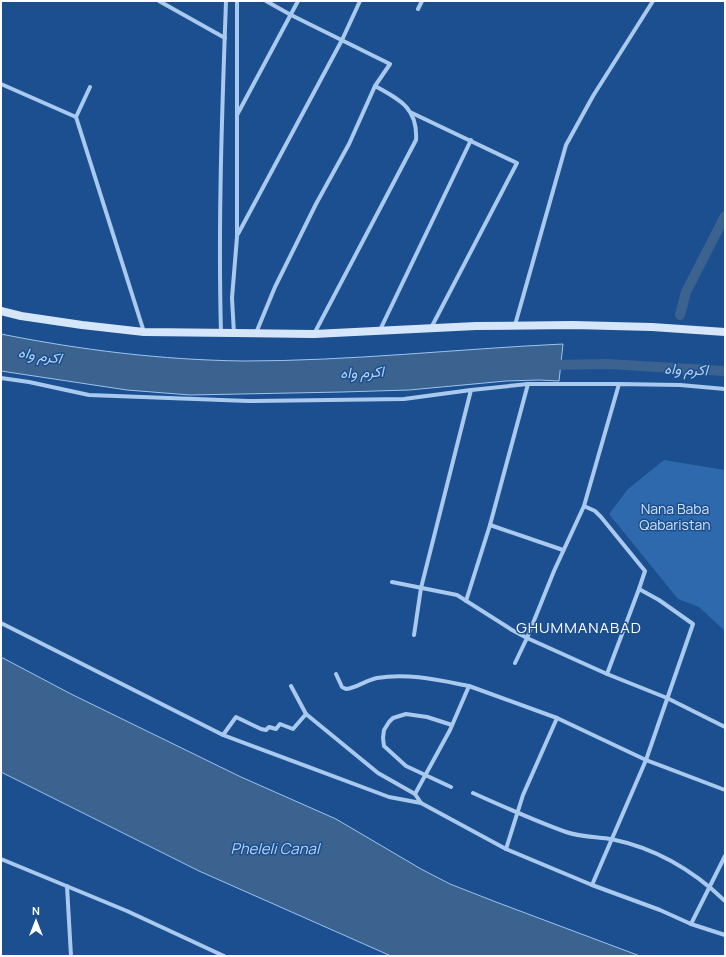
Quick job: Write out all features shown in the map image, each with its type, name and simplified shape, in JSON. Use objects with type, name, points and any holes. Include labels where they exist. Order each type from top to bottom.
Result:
[{"type":"street","points":[[159,1],[225,38]]},
{"type":"street","points":[[221,334],[221,142],[226,1]]},
{"type":"street","points":[[234,334],[232,298],[237,237],[237,1]]},
{"type":"street","points":[[256,334],[275,287],[316,204],[349,144],[375,86],[390,64],[266,1]]},
{"type":"street","points":[[237,115],[298,1]]},
{"type":"street","points":[[237,237],[342,40],[360,1]]},
{"type":"street","points":[[418,9],[422,1]]},
{"type":"street","points":[[515,325],[566,145],[593,96],[653,1]]},
{"type":"street","points":[[1,84],[76,117]]},
{"type":"street","points":[[375,86],[397,98],[412,113],[516,161],[517,163],[431,328]]},
{"type":"street","points":[[90,87],[76,117],[144,332]]},
{"type":"street","points":[[314,334],[416,140],[417,129],[412,113]]},
{"type":"street","points":[[379,330],[471,140]]},
{"type":"street","points":[[1,311],[21,316],[82,325],[144,332],[314,334],[515,325],[573,325],[652,326],[725,332]]},
{"type":"street","points":[[1,378],[29,382],[90,395],[248,401],[404,399],[528,384],[680,385],[725,389]]},
{"type":"street","points":[[466,601],[490,525],[528,384]]},
{"type":"street","points":[[516,663],[554,571],[584,506],[619,384]]},
{"type":"street","points":[[414,635],[421,588],[470,390]]},
{"type":"street","points":[[584,506],[594,511],[601,517],[645,571],[608,674]]},
{"type":"street","points":[[490,525],[564,550]]},
{"type":"street","points":[[392,582],[457,595],[527,638],[667,698],[725,727]]},
{"type":"street","points":[[592,885],[646,760],[693,624],[659,600],[639,589]]},
{"type":"street","points":[[1,623],[223,735],[389,797],[421,803],[506,849],[592,885],[660,910],[691,924],[725,935]]},
{"type":"street","points":[[336,674],[342,687],[346,689],[376,678],[397,677],[421,677],[469,686],[557,718],[646,760],[725,790]]},
{"type":"street","points":[[291,686],[306,714],[378,773],[415,794],[421,803]]},
{"type":"street","points":[[415,794],[452,725],[469,686]]},
{"type":"street","points":[[223,735],[236,717],[261,729],[266,730],[269,727],[276,729],[280,724],[293,729],[306,714]]},
{"type":"street","points":[[451,787],[406,766],[384,746],[383,738],[384,730],[394,718],[406,714],[427,717],[452,725]]},
{"type":"street","points":[[506,849],[523,795],[557,718]]},
{"type":"street","points":[[473,793],[568,833],[611,839],[637,845],[667,858],[710,886],[725,901]]},
{"type":"street","points":[[691,924],[725,856]]},
{"type":"street","points":[[1,859],[127,911],[224,956]]},
{"type":"street","points":[[67,886],[72,956]]},
{"type":"green space","name":"Nana Baba Qabaristan","points":[[664,460],[725,470],[725,631],[699,607],[678,599],[609,514],[628,489]]},
{"type":"water","points":[[1,334],[61,345],[122,353],[183,359],[244,361],[364,357],[563,344],[559,381],[506,381],[409,390],[190,395],[127,390],[1,371]]},
{"type":"water","name":"Pheleli Canal","points":[[1,657],[71,694],[241,777],[336,819],[421,869],[450,884],[640,956],[391,956],[199,871],[1,772]]},
{"type":"waterway","points":[[680,315],[686,292],[725,216]]},
{"type":"waterway","name":"اکرم واہ","points":[[549,365],[608,364],[725,371]]},
{"type":"district","name":"GHUMMANABAD","points":[[579,627]]}]
